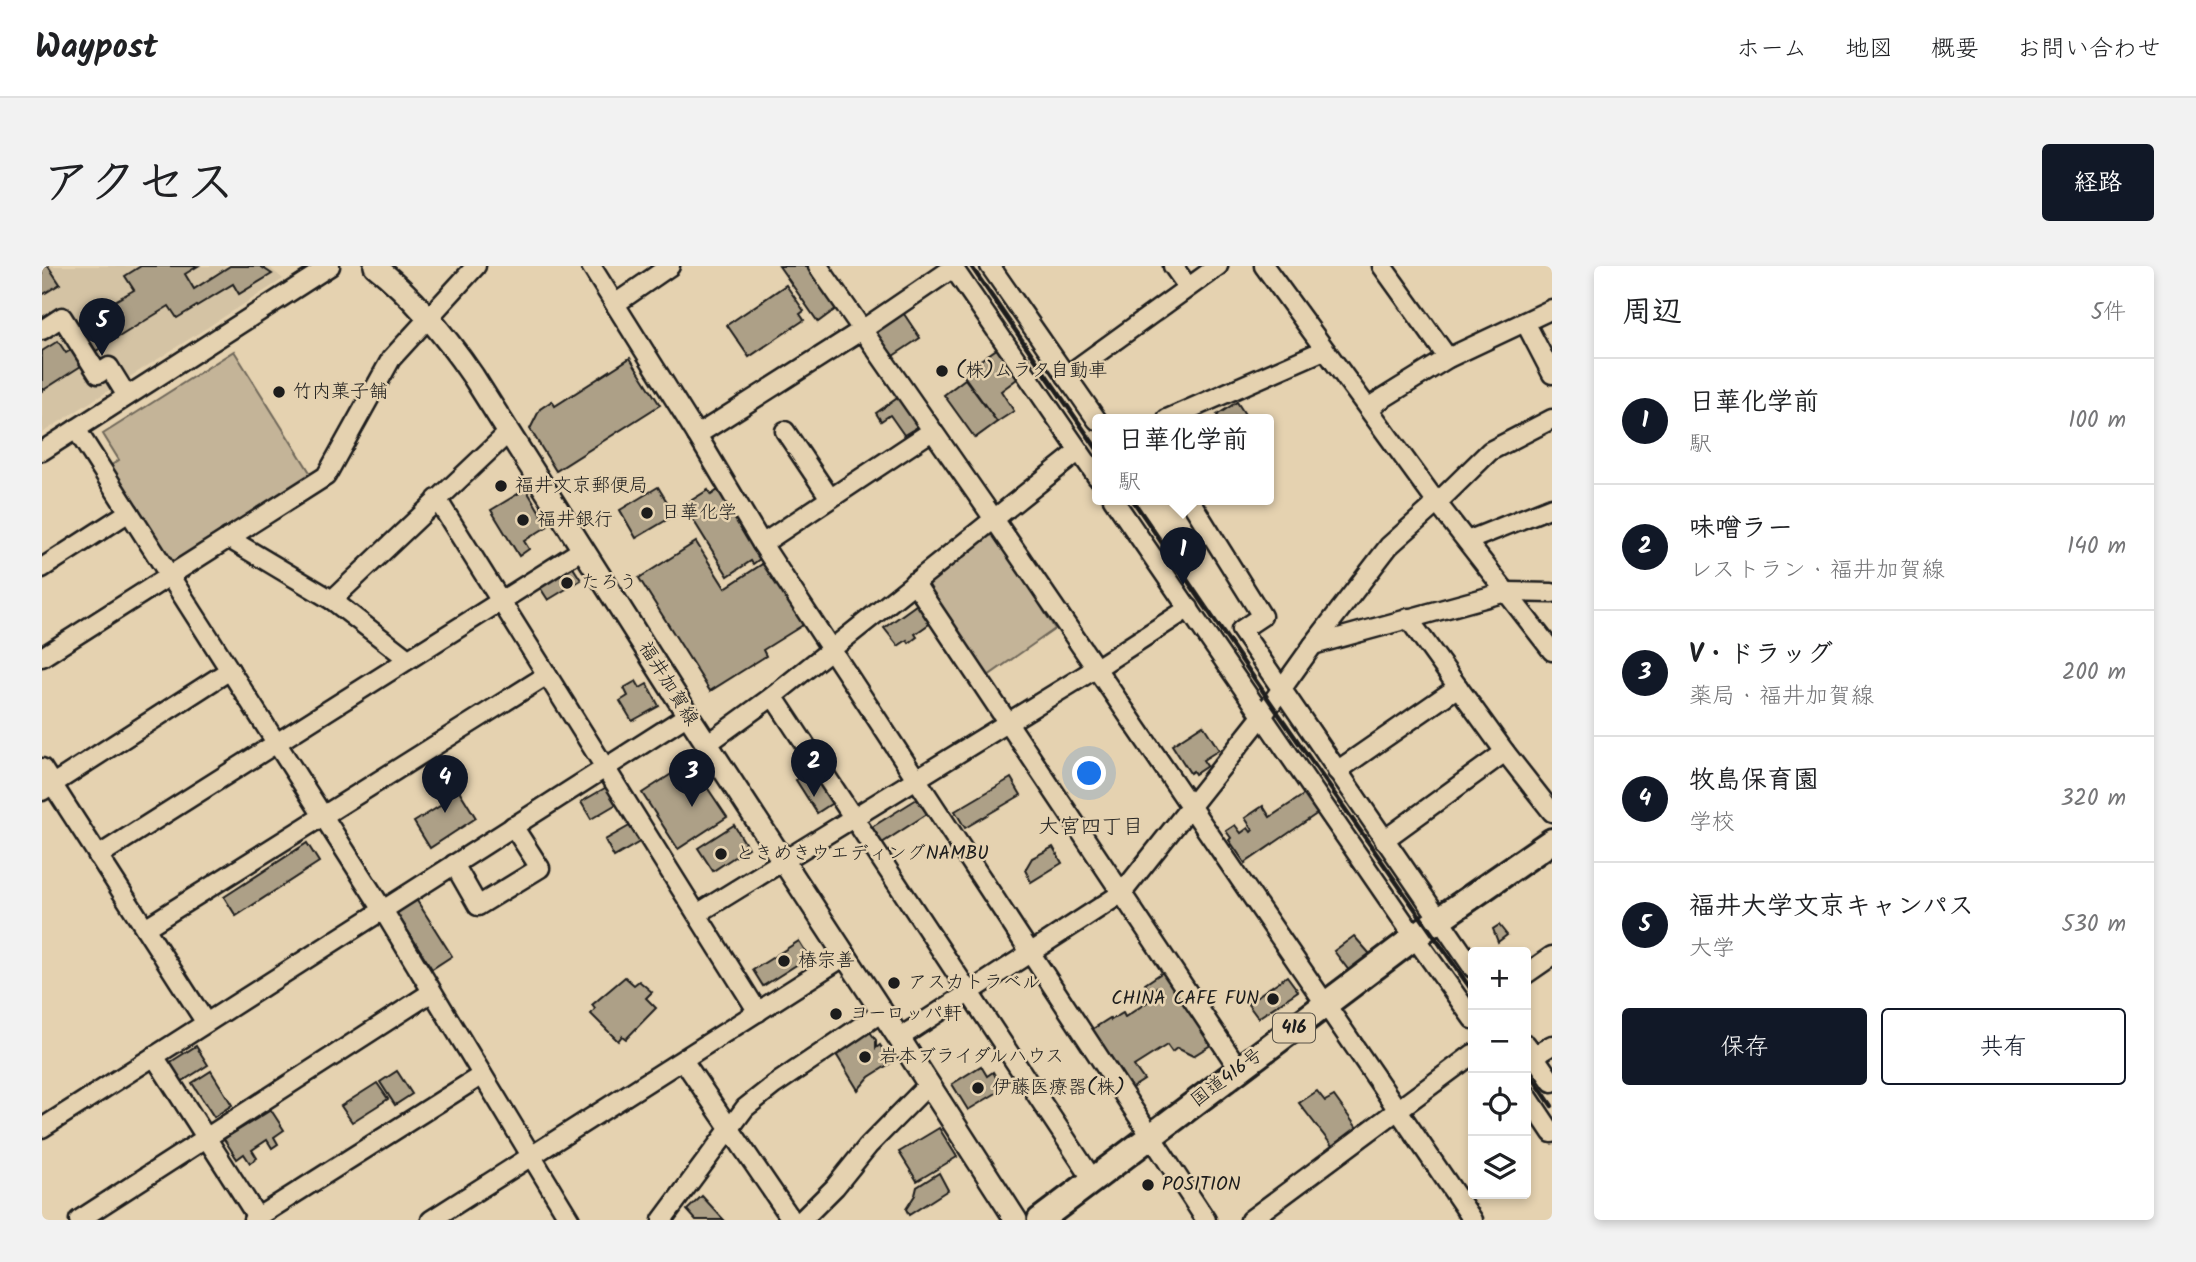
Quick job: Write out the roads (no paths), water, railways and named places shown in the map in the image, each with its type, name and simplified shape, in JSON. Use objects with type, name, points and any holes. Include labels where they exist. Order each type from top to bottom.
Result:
[{"type":"highway","name":"国道416号","points":[[1040,1220],[1439,919],[1552,841]]},
{"type":"main road","name":"福井加賀線","points":[[375,266],[398,285],[447,338],[1016,1220]]},
{"type":"street","points":[[42,451],[330,266]]},
{"type":"street","points":[[42,657],[326,476],[391,359],[476,266]]},
{"type":"street","points":[[592,266],[698,435],[762,544],[1206,1220]]},
{"type":"street","points":[[615,304],[670,266]]},
{"type":"street","points":[[818,266],[1473,1220]]},
{"type":"street","points":[[990,266],[1093,414]]},
{"type":"street","points":[[1173,266],[1188,288]]},
{"type":"street","points":[[1066,376],[1218,266]]},
{"type":"street","points":[[1264,266],[1437,503],[1552,651]]},
{"type":"street","points":[[1405,266],[1386,272],[1448,358]]},
{"type":"street","points":[[698,435],[862,330],[953,267],[1092,470]]},
{"type":"street","points":[[1369,407],[1448,358],[1552,309]]},
{"type":"street","points":[[42,330],[62,317],[98,374],[109,367],[127,396]]},
{"type":"street","points":[[1525,322],[1552,374]]},
{"type":"street","points":[[1178,414],[1324,350]]},
{"type":"street","points":[[900,1038],[1122,893],[1263,715],[1389,545],[1490,451],[1552,419]]},
{"type":"street","points":[[76,429],[383,910],[570,1220]]},
{"type":"street","points":[[762,544],[932,430]]},
{"type":"street","points":[[785,431],[830,498]]},
{"type":"street","points":[[331,600],[509,432]]},
{"type":"street","points":[[707,744],[773,696],[1079,451]]},
{"type":"street","points":[[438,499],[758,1012]]},
{"type":"street","points":[[1117,505],[1468,1012]]},
{"type":"street","points":[[1193,505],[1262,616],[1241,630],[1468,961]]},
{"type":"street","points":[[1467,541],[1552,507]]},
{"type":"street","points":[[42,568],[129,512]]},
{"type":"street","points":[[228,538],[331,600],[408,659]]},
{"type":"street","points":[[99,856],[583,549]]},
{"type":"street","points":[[914,582],[1239,1069]]},
{"type":"street","points":[[1313,645],[1506,592],[1552,593]]},
{"type":"street","points":[[697,914],[1189,608]]},
{"type":"street","points":[[1408,618],[1552,812]]},
{"type":"street","points":[[47,788],[230,670]]},
{"type":"street","points":[[145,928],[547,675]]},
{"type":"street","points":[[1337,771],[1458,687]]},
{"type":"street","points":[[773,696],[1093,1180]]},
{"type":"street","points":[[42,1128],[688,715]]},
{"type":"street","points":[[1384,840],[1505,752]]},
{"type":"street","points":[[42,768],[47,788],[99,856],[206,1023]]},
{"type":"street","points":[[454,864],[478,906],[540,869],[513,826]]},
{"type":"street","points":[[431,1220],[845,956]]},
{"type":"street","points":[[1531,971],[1552,956]]},
{"type":"street","points":[[79,1220],[432,992]]},
{"type":"street","points":[[662,1220],[745,1108],[774,1085],[882,1013]]},
{"type":"street","points":[[1531,1050],[1552,1045]]},
{"type":"street","points":[[1531,1051],[1552,1082]]},
{"type":"street","points":[[154,1056],[256,1219],[482,1075]]},
{"type":"street","points":[[1250,1220],[1468,1058]]},
{"type":"street","points":[[682,1060],[792,1220]]},
{"type":"street","points":[[802,1220],[868,1146],[929,1084]]},
{"type":"street","points":[[1531,1102],[1552,1133]]},
{"type":"railway","points":[[971,266],[1092,442]]},
{"type":"railway","points":[[1136,505],[1468,985]]},
{"type":"railway","points":[[1529,1073],[1552,1106]]},
{"type":"place","name":"福井大学文京キャンパス","points":[[102,356]]},
{"type":"place","name":"(株)ムラタ自動車","points":[[942,371]]},
{"type":"place","name":"竹内菓子舗","points":[[279,392]]},
{"type":"place","name":"福井文京郵便局","points":[[501,486]]},
{"type":"place","name":"日華化学","points":[[647,513]]},
{"type":"place","name":"福井銀行","points":[[523,520]]},
{"type":"place","name":"たろう","points":[[567,583]]},
{"type":"place","name":"日華化学前","points":[[1183,585]]},
{"type":"place","name":"味噌ラー","points":[[814,797]]},
{"type":"place","name":"V・ドラッグ","points":[[692,807]]},
{"type":"place","name":"牧島保育園","points":[[445,813]]},
{"type":"place","name":"ときめきウエディングNAMBU","points":[[721,854]]},
{"type":"place","name":"椿宗善","points":[[784,961]]},
{"type":"place","name":"アスカトラベル","points":[[894,983]]},
{"type":"place","name":"CHINA CAFE FUN","points":[[1273,999]]},
{"type":"place","name":"ヨーロッパ軒","points":[[836,1014]]},
{"type":"place","name":"岩本ブライダルハウス","points":[[865,1057]]},
{"type":"place","name":"伊藤医療器(株)","points":[[978,1088]]},
{"type":"place","name":"POSITION","points":[[1148,1185]]},
{"type":"district","name":"大宮四丁目","points":[[1091,827]]}]
